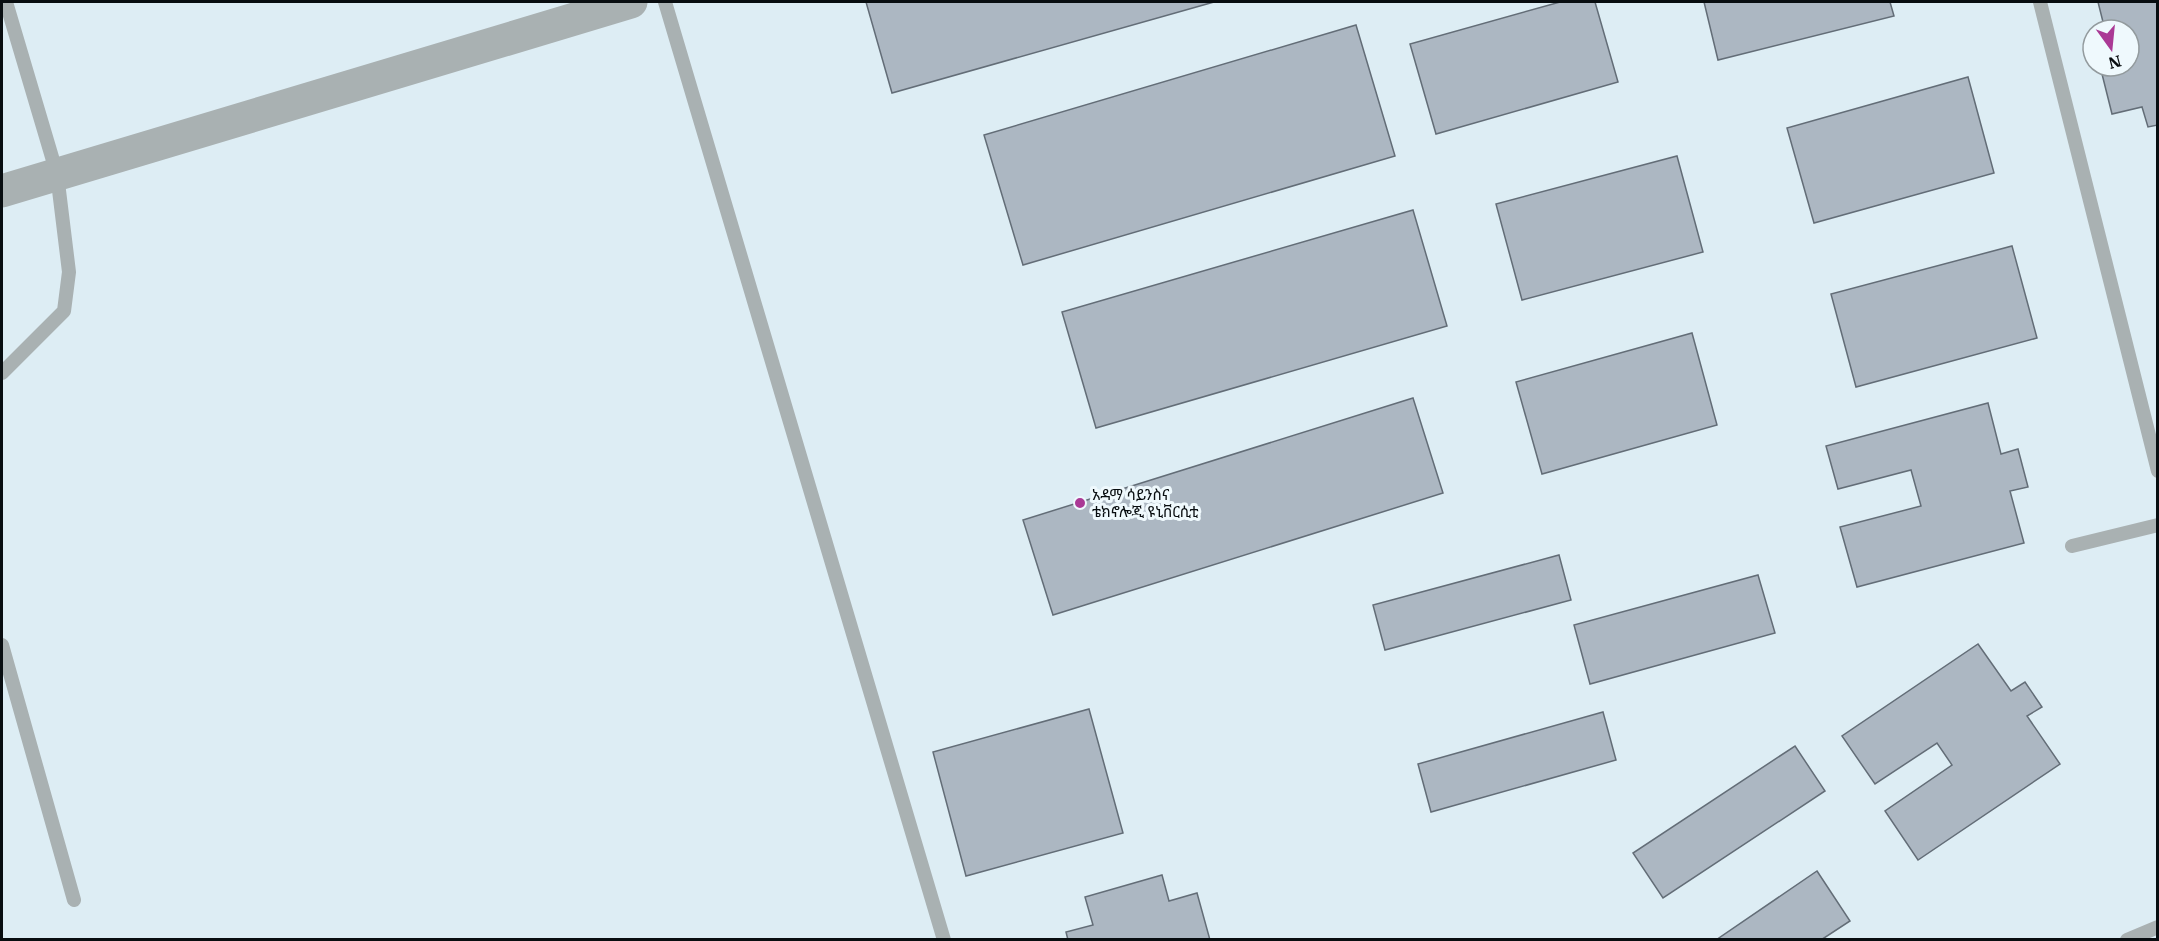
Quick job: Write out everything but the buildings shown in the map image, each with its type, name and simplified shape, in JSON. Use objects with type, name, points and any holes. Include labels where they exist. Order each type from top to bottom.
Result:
[{"type":"street","points":[[2,191],[631,2]]},
{"type":"lane","points":[[2,373],[64,311],[69,272],[57,174],[6,2]]},
{"type":"lane","points":[[665,2],[944,939]]},
{"type":"lane","points":[[2040,2],[2157,471]]},
{"type":"lane","points":[[2072,546],[2157,525]]},
{"type":"lane","points":[[2,645],[74,900]]},
{"type":"lane","points":[[2127,939],[2157,927]]},
{"type":"place","name":"አዳማ ሳይንስና ቴክኖሎጂ ዩኒቨርሲቲ","points":[[1080,503]]}]
